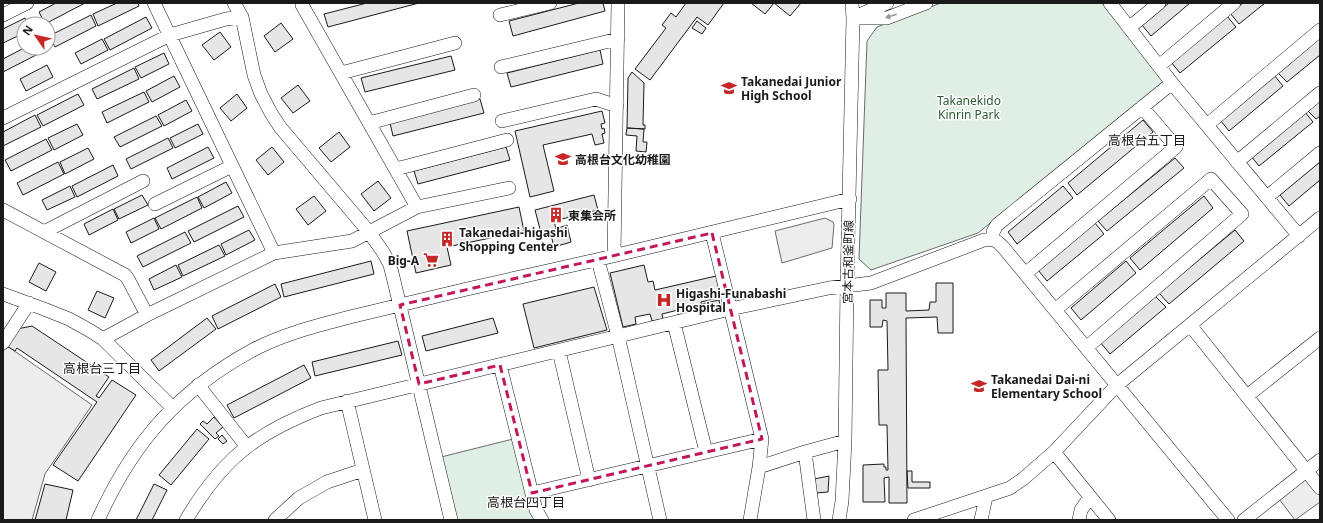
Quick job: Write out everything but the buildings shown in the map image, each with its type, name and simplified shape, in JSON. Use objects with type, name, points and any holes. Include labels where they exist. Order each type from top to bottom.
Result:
[{"type":"street","points":[[3,15],[27,3]]},
{"type":"street","points":[[154,3],[274,253]]},
{"type":"street","points":[[234,3],[242,17],[254,76],[271,113],[280,127],[369,232],[383,252],[390,266],[452,520]]},
{"type":"street","points":[[500,15],[550,3]]},
{"type":"street","points":[[614,255],[618,3]]},
{"type":"street","name":"宮本古和釜町線","points":[[839,520],[842,501],[845,441],[853,18],[852,3]]},
{"type":"street","points":[[853,18],[887,3]]},
{"type":"street","points":[[853,18],[887,18],[926,3]]},
{"type":"street","points":[[1110,3],[1172,83],[1299,236]]},
{"type":"street","points":[[1129,28],[1159,3]]},
{"type":"street","points":[[1159,66],[1234,3]]},
{"type":"street","points":[[302,5],[417,207]]},
{"type":"street","points":[[3,118],[170,35],[226,19],[242,17]]},
{"type":"street","points":[[1207,125],[1320,30]]},
{"type":"street","points":[[501,67],[618,39]]},
{"type":"street","points":[[341,73],[455,43]]},
{"type":"street","points":[[993,239],[993,232],[997,225],[1172,83]]},
{"type":"street","points":[[1237,162],[1320,93]]},
{"type":"street","points":[[369,123],[474,95]]},
{"type":"street","points":[[502,121],[596,99],[617,106]]},
{"type":"street","points":[[1025,274],[1176,147],[1142,107]]},
{"type":"street","points":[[396,169],[507,140]]},
{"type":"street","points":[[1266,197],[1320,153]]},
{"type":"street","points":[[155,204],[232,166]]},
{"type":"street","points":[[1055,310],[1212,179],[1242,214],[1086,348]]},
{"type":"street","points":[[44,232],[143,181]]},
{"type":"street","points":[[103,339],[147,315],[274,253],[352,241],[417,207],[509,188]]},
{"type":"street","points":[[98,520],[114,485],[125,467],[148,436],[173,408],[198,385],[254,350],[281,338],[309,327],[598,260],[850,199]]},
{"type":"street","points":[[3,210],[126,275],[147,315]]},
{"type":"street","points":[[914,520],[1010,488],[1023,479],[1054,452],[1117,385],[1320,218]]},
{"type":"street","points":[[712,232],[762,439],[750,520]]},
{"type":"street","points":[[186,520],[210,485],[247,447],[268,433],[320,408],[730,309],[829,288],[871,283],[984,240],[993,239],[1003,247],[1228,520]]},
{"type":"street","points":[[598,260],[618,336],[660,520]]},
{"type":"street","points":[[4,302],[29,303],[69,320],[103,339],[173,408]]},
{"type":"street","points":[[3,343],[29,303]]},
{"type":"street","points":[[674,323],[706,452]]},
{"type":"street","points":[[1190,325],[1320,488]]},
{"type":"street","points":[[1247,396],[1320,338]]},
{"type":"street","points":[[559,351],[589,480]]},
{"type":"street","points":[[500,365],[536,510],[542,520]]},
{"type":"street","points":[[198,385],[247,447]]},
{"type":"street","points":[[347,402],[375,520]]},
{"type":"street","points":[[532,494],[762,439]]},
{"type":"street","points":[[759,466],[845,441]]},
{"type":"street","points":[[806,452],[814,520]]},
{"type":"street","points":[[1054,452],[1109,520]]},
{"type":"street","points":[[1244,520],[1320,460]]},
{"type":"street","points":[[275,520],[299,498],[327,482],[363,470]]},
{"type":"street","points":[[981,520],[986,497]]},
{"type":"street","points":[[1079,520],[1081,510],[1090,497]]},
{"type":"highlighted area","points":[[712,233],[762,439],[532,493],[500,365],[419,384],[400,305]]},
{"type":"green space","name":"Takanekido Kinrin Park","points":[[941,3],[1102,3],[1165,81],[978,233],[871,270],[859,259],[867,41],[877,27]]},
{"type":"green space","points":[[513,439],[535,520],[457,520],[441,457]]},
{"type":"shaded area","points":[[825,218],[833,222],[834,225],[832,248],[782,263],[775,231]]},
{"type":"shaded area","points":[[3,343],[92,405],[45,474],[32,520],[3,520]]},
{"type":"shaded area","points":[[1303,480],[1308,481],[1320,496],[1320,502],[1295,520],[1279,499]]},
{"type":"place","name":"Takanedai Junior High School","points":[[729,88]]},
{"type":"place","name":"高根台文化幼稚園","points":[[563,159]]},
{"type":"place","name":"東集会所","points":[[556,215]]},
{"type":"place","name":"Takanedai-higashi Shopping Center","points":[[447,239]]},
{"type":"place","name":"Big-A","points":[[431,260]]},
{"type":"place","name":"Higashi-Funabashi Hospital","points":[[664,300]]},
{"type":"place","name":"Takanedai Dai-ni Elementary School","points":[[979,386]]},
{"type":"district","name":"高根台五丁目","points":[[1147,140]]},
{"type":"district","name":"高根台三丁目","points":[[102,368]]},
{"type":"district","name":"高根台四丁目","points":[[526,502]]}]
